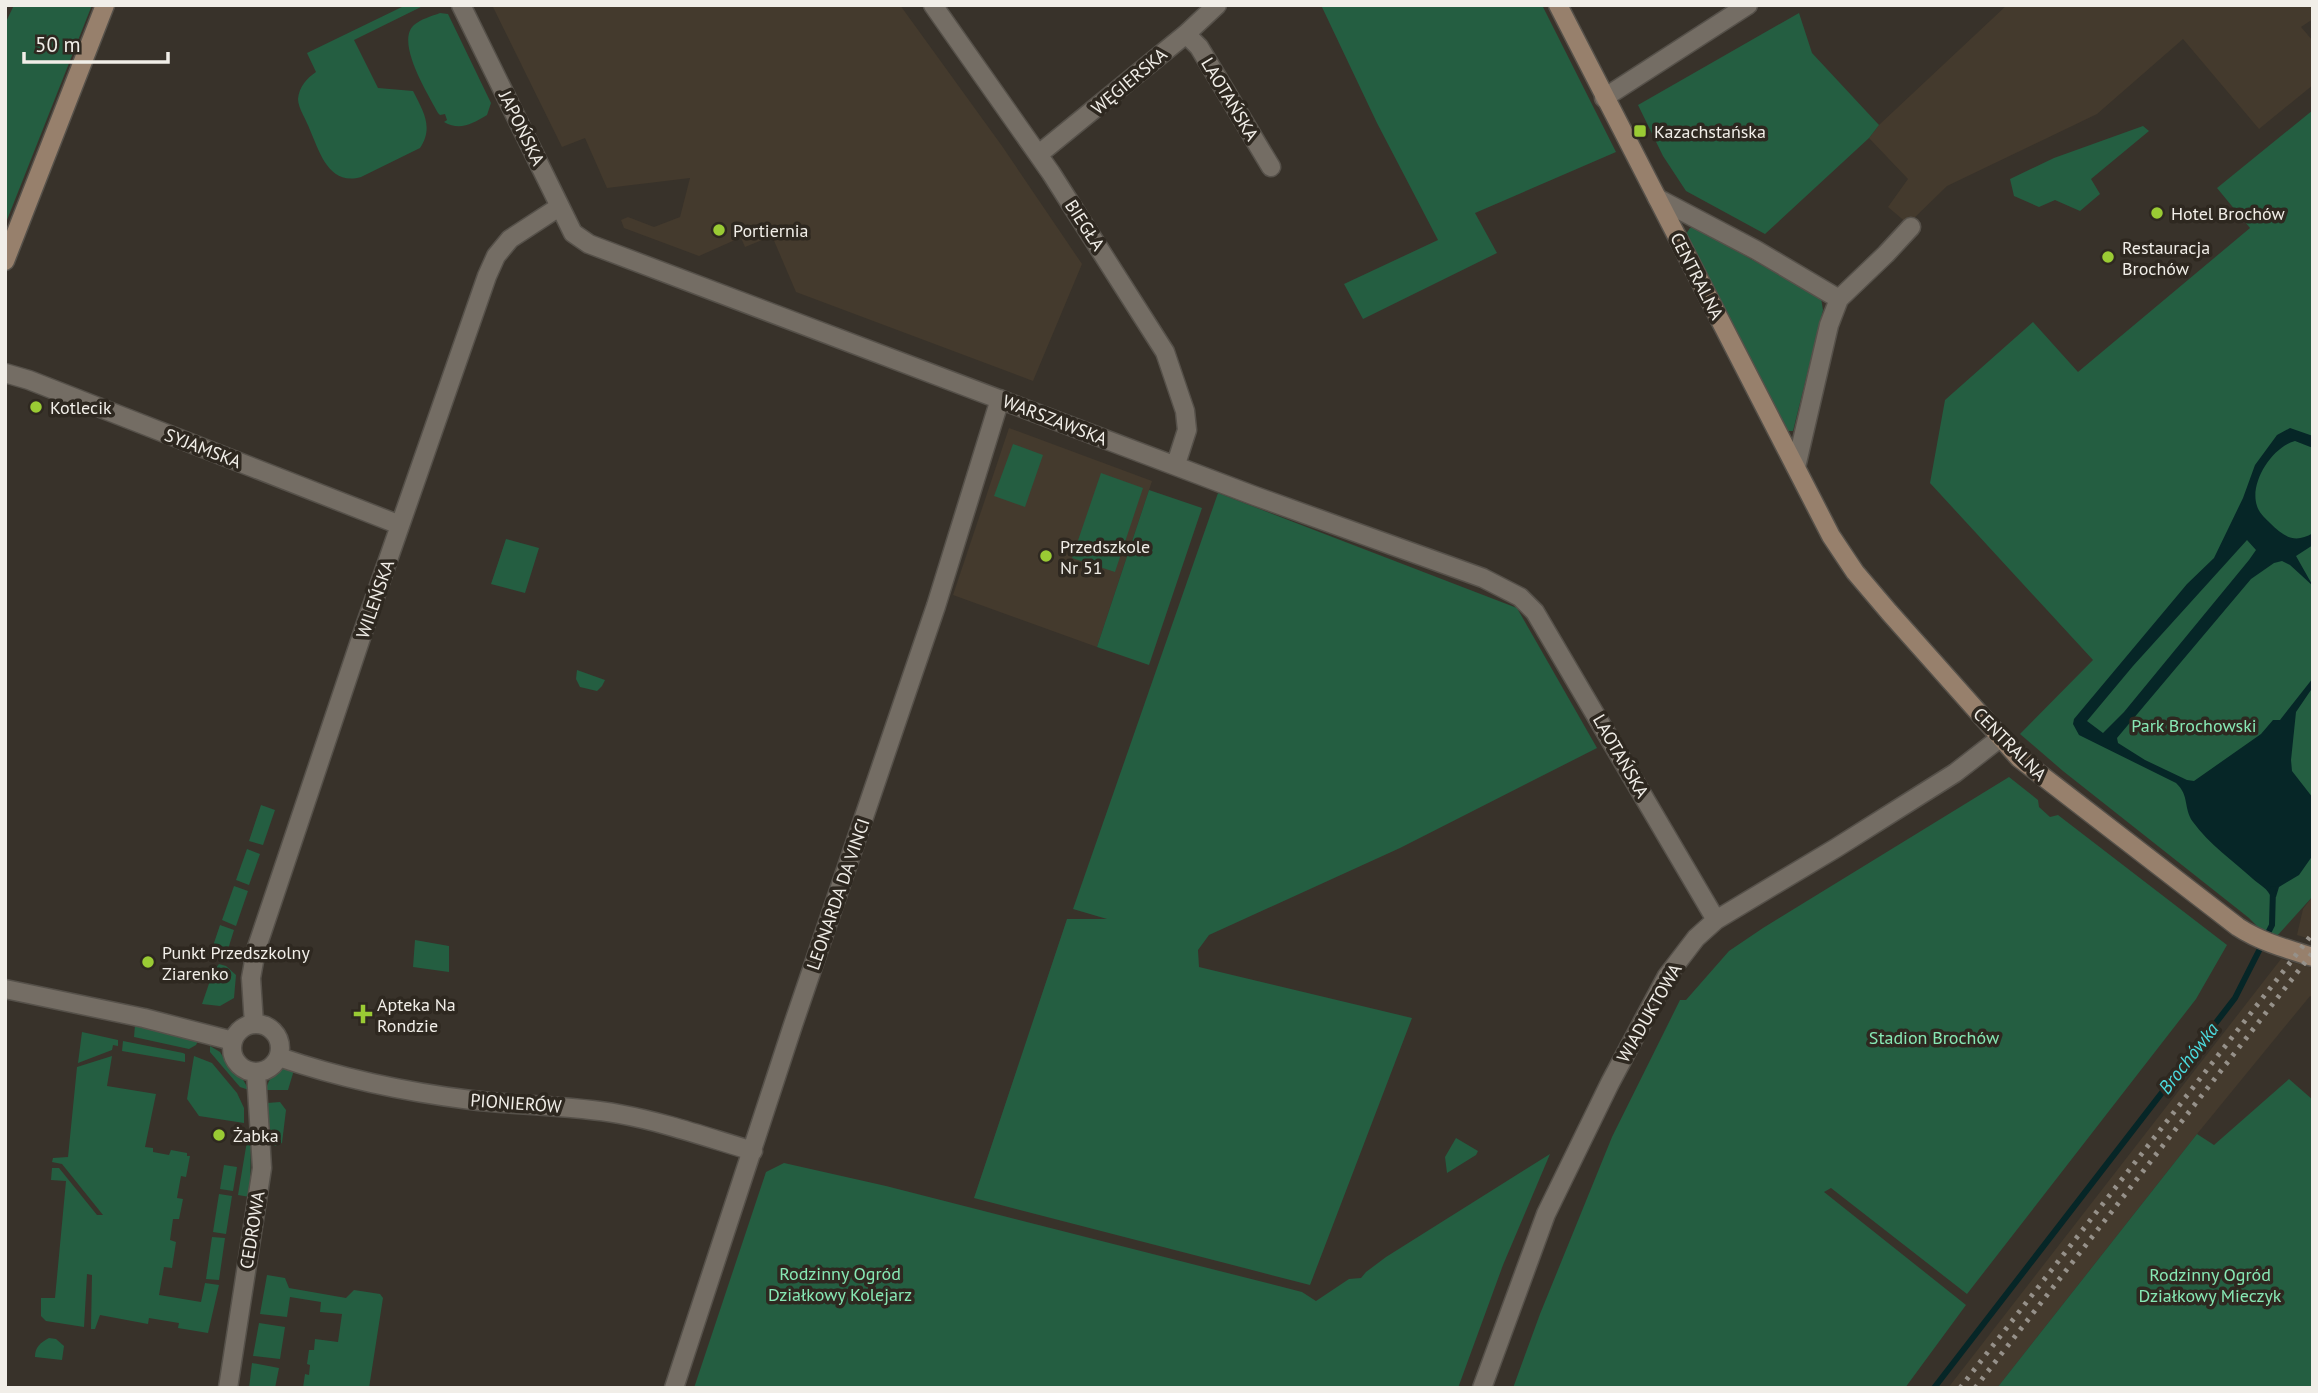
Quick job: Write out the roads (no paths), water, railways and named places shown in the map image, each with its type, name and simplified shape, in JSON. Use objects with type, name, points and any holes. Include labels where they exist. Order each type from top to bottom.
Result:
[{"type":"street","points":[[5,261],[105,5]]},
{"type":"street","name":"JAPOŃSKA","points":[[461,5],[559,207],[573,233],[589,244]]},
{"type":"street","name":"BIEGŁA","points":[[933,5],[1039,154],[1165,352],[1185,411],[1187,430],[1176,464]]},
{"type":"street","name":"WĘGIERSKA","points":[[1039,154],[1186,34],[1217,5]]},
{"type":"street","name":"CENTRALNA","points":[[1558,5],[1831,537],[1855,572],[2000,738],[2049,783],[2252,936],[2313,957]]},
{"type":"street","points":[[1604,98],[1748,5]]},
{"type":"street","name":"LAOTAŃSKA","points":[[1186,34],[1199,47],[1271,167]]},
{"type":"street","name":"CENTRALNA","points":[[1657,198],[1756,250],[1839,299]]},
{"type":"street","name":"WILEŃSKA","points":[[254,1024],[251,978],[256,950],[400,525],[496,256],[510,239],[559,207]]},
{"type":"street","points":[[1796,467],[1829,325],[1839,299],[1911,227]]},
{"type":"street","name":"WARSZAWSKA","points":[[589,244],[1255,496],[1483,578],[1520,597]]},
{"type":"street","name":"SYJAMSKA","points":[[5,373],[400,525]]},
{"type":"street","name":"LEONARDA DA VINCI","points":[[674,1388],[936,606],[1000,400]]},
{"type":"street","name":"LAOTAŃSKA","points":[[1520,597],[1542,623],[1716,920]]},
{"type":"street","name":"WIADUKTOWA","points":[[1482,1388],[1546,1214],[1667,976],[1696,938],[1716,920],[1955,773],[2000,738]]},
{"type":"street","points":[[5,989],[144,1018],[233,1041]]},
{"type":"street","points":[[254,1024],[263,1025],[277,1036],[280,1043],[279,1057],[269,1069],[256,1072],[247,1071],[239,1065],[232,1053],[233,1041],[239,1031],[254,1024]]},
{"type":"street","name":"PIONIERÓW","points":[[279,1057],[337,1075],[425,1094],[618,1114],[753,1151]]},
{"type":"street","name":"CEDROWA","points":[[228,1388],[262,1168],[256,1072]]},
{"type":"water","points":[[2290,428],[2313,436],[2313,448],[2295,441],[2278,450],[2259,477],[2255,497],[2257,506],[2265,518],[2285,535],[2301,538],[2313,533],[2313,545],[2296,556],[2313,586],[2282,561],[2274,563],[2251,579],[2117,738],[2118,743],[2145,760],[2194,781],[2261,734],[2273,720],[2280,720],[2313,678],[2313,687],[2296,712],[2291,760],[2292,771],[2313,798],[2313,855],[2299,875],[2279,887],[2276,897],[2271,897],[2266,889],[2199,830],[2190,817],[2183,793],[2176,783],[2079,735],[2073,724],[2074,719],[2187,584],[2214,558],[2243,498],[2255,465],[2277,435]],"holes":[[[2247,540],[2256,550],[2124,712],[2103,733],[2087,721]]]},
{"type":"waterway","name":"Brochówka","points":[[1934,1388],[2235,998],[2272,925],[2273,889]]},
{"type":"railway","points":[[1960,1388],[2313,933]]},
{"type":"railway","points":[[1975,1388],[2313,952]]},
{"type":"place","name":"Kazachstańska","points":[[1640,131]]},
{"type":"place","name":"Hotel Brochów","points":[[2157,213]]},
{"type":"place","name":"Portiernia","points":[[719,230]]},
{"type":"place","name":"Restauracja Brochów","points":[[2108,257]]},
{"type":"place","name":"Kotlecik","points":[[36,407]]},
{"type":"place","name":"Przedszkole Nr 51","points":[[1046,556]]},
{"type":"place","name":"Punkt Przedszkolny Ziarenko","points":[[148,962]]},
{"type":"place","name":"Apteka Na Rondzie","points":[[363,1014]]},
{"type":"place","name":"Żabka","points":[[219,1135]]},
{"type":"park label","name":"Park Brochowski","points":[[2194,725]]},
{"type":"park label","name":"Stadion Brochów","points":[[1934,1037]]},
{"type":"park label","name":"Rodzinny Ogród Działkowy Kolejarz","points":[[840,1283]]},
{"type":"park label","name":"Rodzinny Ogród Działkowy Mieczyk","points":[[2210,1284]]}]
